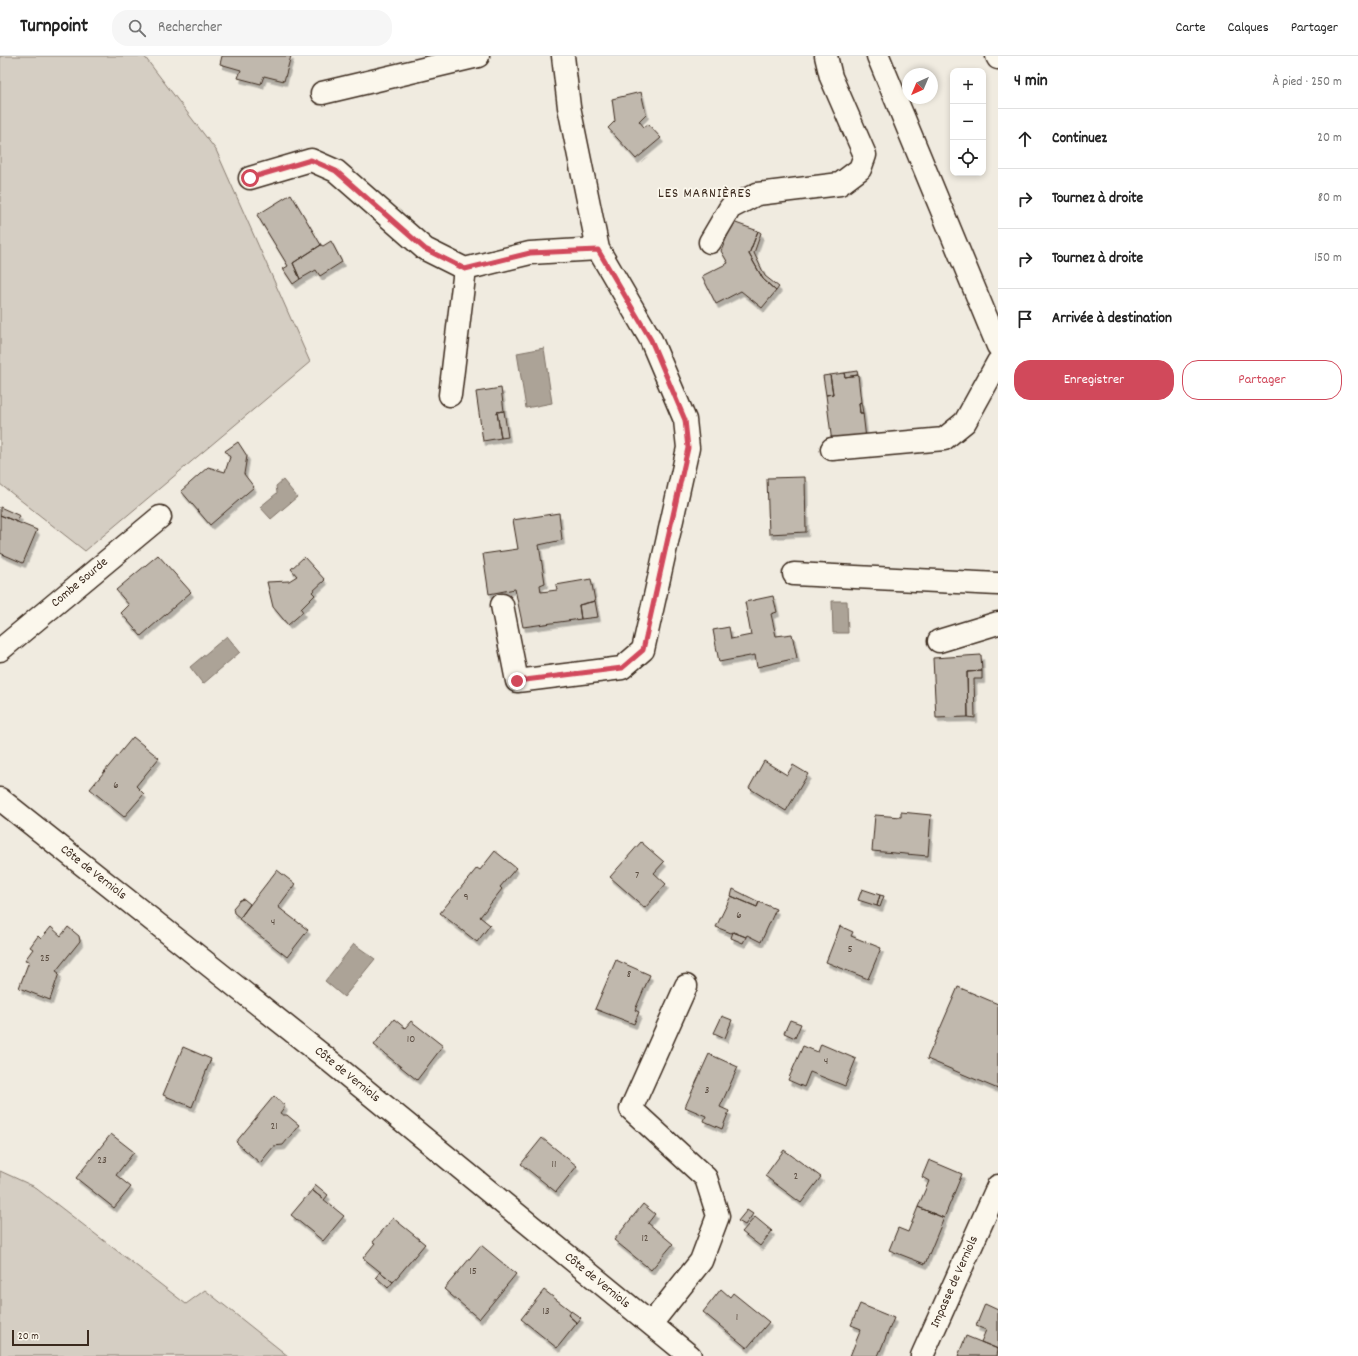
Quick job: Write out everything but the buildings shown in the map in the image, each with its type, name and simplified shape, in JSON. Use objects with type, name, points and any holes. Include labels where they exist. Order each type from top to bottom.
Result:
[{"type":"street","points":[[322,93],[478,56]]},
{"type":"street","points":[[502,605],[517,681],[622,668],[643,650],[688,448],[685,420],[651,340],[598,250],[569,107],[563,56]]},
{"type":"street","points":[[710,242],[730,208],[757,194],[840,184],[860,169],[865,155],[831,76],[826,56]]},
{"type":"street","points":[[878,56],[998,346]]},
{"type":"street","points":[[250,178],[311,160],[336,171],[425,249],[465,269],[530,253],[598,250]]},
{"type":"street","points":[[450,395],[465,269]]},
{"type":"street","points":[[832,449],[944,439],[965,422],[998,362]]},
{"type":"street","name":"Combe Sourde","points":[[0,650],[160,517]]},
{"type":"street","points":[[794,574],[998,584]]},
{"type":"street","points":[[939,641],[998,623]]},
{"type":"street","name":"Côte de Verniols","points":[[0,799],[326,1058],[690,1356]]},
{"type":"street","points":[[651,1324],[701,1261],[718,1216],[706,1178],[631,1109],[686,986]]},
{"type":"street","name":"Impasse de Verniols","points":[[922,1356],[998,1186]]},
{"type":"shaded area","points":[[0,56],[144,56],[216,150],[310,362],[85,551],[0,484]]},
{"type":"shaded area","points":[[544,348],[552,403],[526,408],[517,353]]},
{"type":"shaded area","points":[[283,480],[297,497],[271,519],[260,507],[277,493],[276,486]]},
{"type":"shaded area","points":[[832,601],[847,601],[848,633],[833,633]]},
{"type":"shaded area","points":[[227,636],[240,652],[203,684],[190,667]]},
{"type":"shaded area","points":[[354,944],[375,959],[344,997],[325,981]]},
{"type":"shaded area","points":[[0,1171],[33,1186],[186,1304],[205,1290],[288,1356],[0,1356]]},
{"type":"district","name":"LES MARNIÈRES","points":[[705,194]]},
{"type":"route","points":[[250,178],[311,160],[336,171],[425,249],[465,269],[530,253],[598,250],[651,340],[685,420],[688,448],[643,650],[622,668],[517,681]]}]
